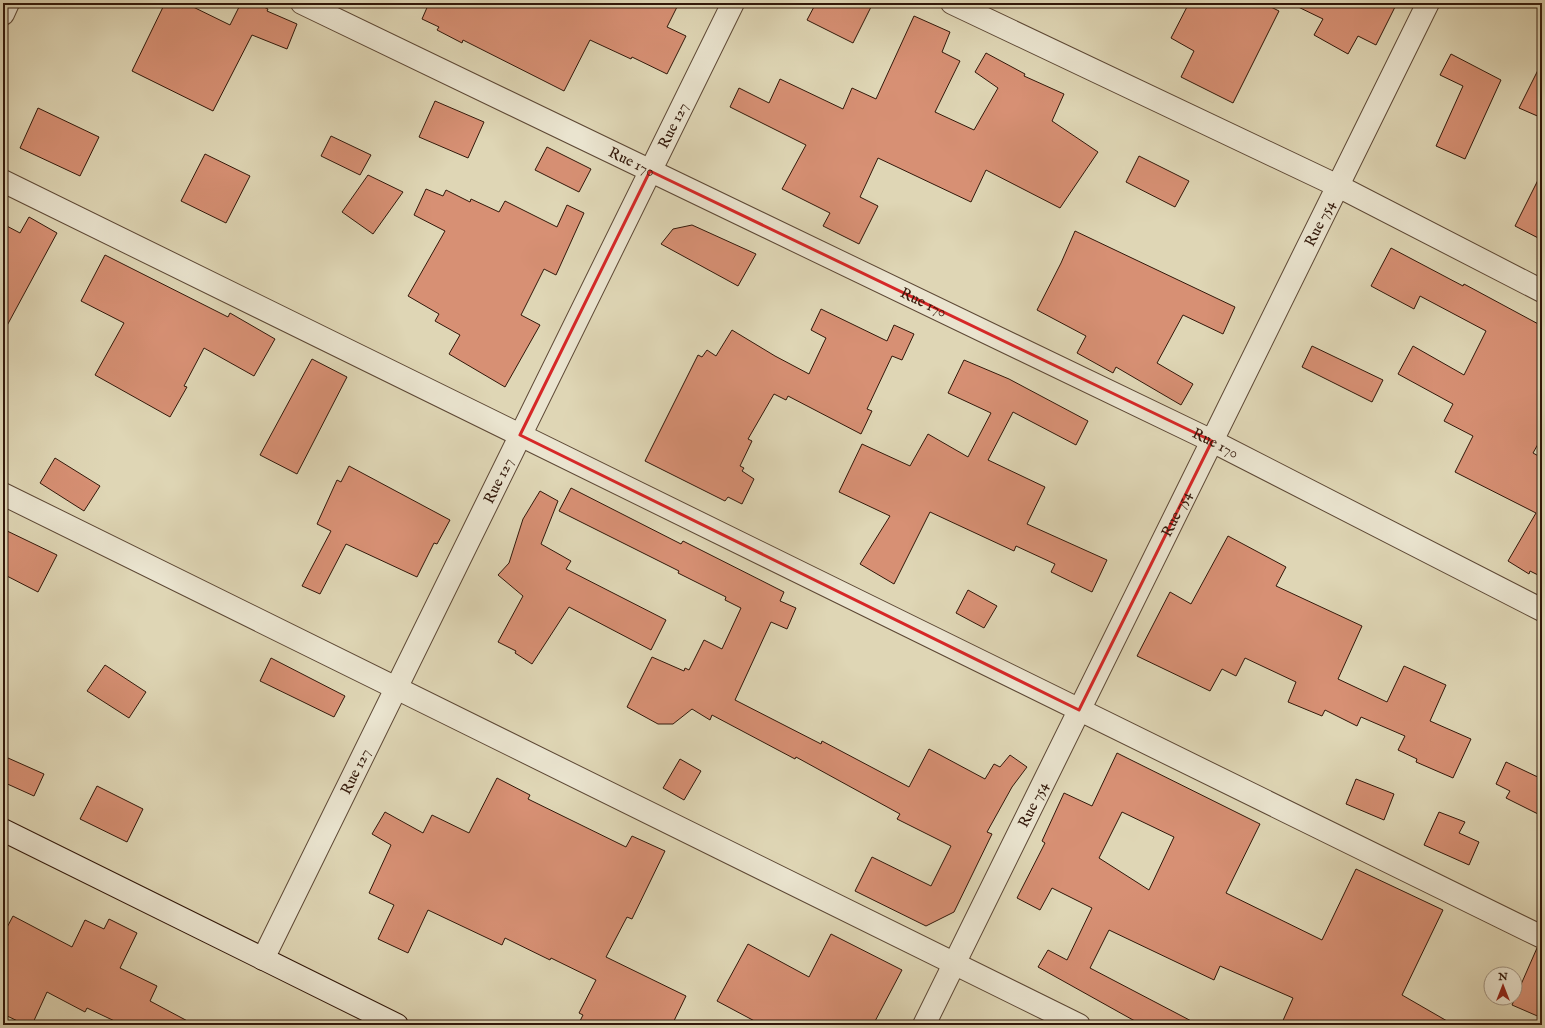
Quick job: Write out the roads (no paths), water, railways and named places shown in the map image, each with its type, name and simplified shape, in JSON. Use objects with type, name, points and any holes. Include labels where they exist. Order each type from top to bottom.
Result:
[{"type":"street","points":[[3,14],[8,3]]},
{"type":"street","name":"Rue 170","points":[[302,3],[1212,440],[1542,610]]},
{"type":"street","name":"Rue 127","points":[[263,959],[733,3]]},
{"type":"street","points":[[952,3],[1338,186],[1542,291]]},
{"type":"street","name":"Rue 754","points":[[924,1025],[1428,3]]},
{"type":"street","points":[[3,181],[1542,937]]},
{"type":"street","points":[[3,494],[1079,1025]]},
{"type":"street","points":[[3,830],[397,1025]]}]
